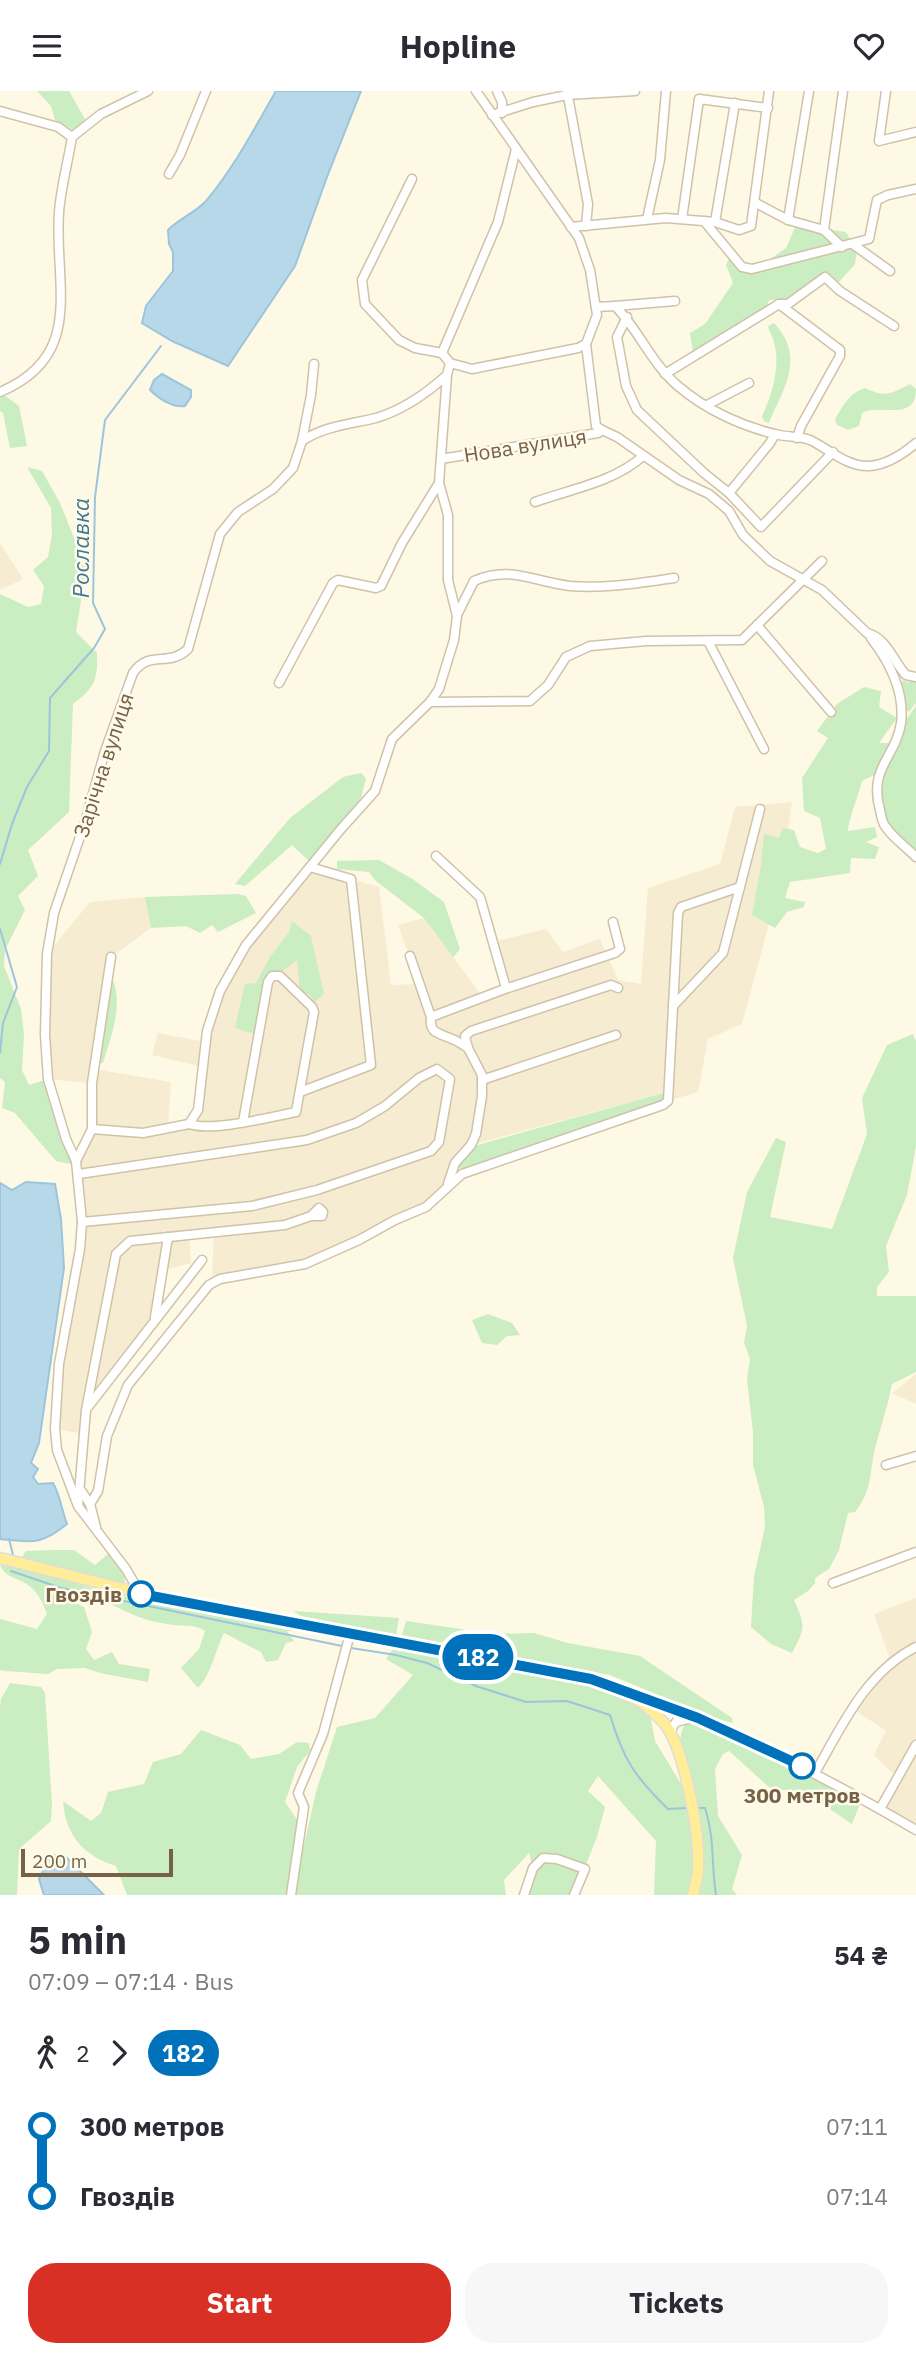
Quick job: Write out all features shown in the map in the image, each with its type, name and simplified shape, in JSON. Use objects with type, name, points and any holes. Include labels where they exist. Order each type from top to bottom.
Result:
[{"type":"main road","points":[[0,1558],[140,1593],[570,1674],[617,1688],[649,1709],[671,1734],[691,1800],[696,1828],[698,1870],[693,1895]]},
{"type":"street","points":[[0,392],[24,381],[33,373],[47,358],[55,341],[60,321],[60,212],[72,137],[101,114],[148,91]]},
{"type":"street","points":[[169,174],[180,155],[206,91]]},
{"type":"street","points":[[412,180],[362,280],[365,304],[399,340],[415,348],[442,353],[450,363],[472,369],[569,350],[586,344],[596,323],[596,307],[590,270],[579,238],[516,149],[497,114],[476,91]]},
{"type":"street","points":[[497,91],[502,101],[497,114]]},
{"type":"street","points":[[497,114],[533,101],[567,93],[635,91]]},
{"type":"street","points":[[647,219],[660,160],[666,91]]},
{"type":"street","points":[[571,227],[647,219],[715,222],[739,230],[751,226],[769,91]]},
{"type":"street","points":[[788,220],[809,91]]},
{"type":"street","points":[[824,230],[843,91]]},
{"type":"street","points":[[886,91],[879,141],[916,132]]},
{"type":"street","points":[[567,93],[588,204],[586,226]]},
{"type":"street","points":[[682,219],[699,99],[768,108]]},
{"type":"street","points":[[715,222],[735,103]]},
{"type":"street","points":[[0,111],[58,127],[72,137]]},
{"type":"street","points":[[442,353],[498,222],[516,149]]},
{"type":"street","points":[[704,221],[742,267],[752,269],[855,245],[869,239],[877,200],[916,189]]},
{"type":"street","points":[[756,203],[788,220],[824,230],[842,247]]},
{"type":"street","points":[[855,245],[890,271]]},
{"type":"street","points":[[666,374],[779,304],[788,304],[825,277],[840,291],[894,326]]},
{"type":"street","points":[[596,307],[675,301]]},
{"type":"street","points":[[779,304],[840,350],[840,356],[797,437]]},
{"type":"street","points":[[615,306],[678,387],[741,423],[775,434],[807,439],[853,464],[869,466],[906,452],[916,443]]},
{"type":"street","points":[[626,317],[617,337],[626,386],[637,410],[729,493],[761,527],[833,452]]},
{"type":"street","name":"Нова вулиця","points":[[441,459],[598,433],[602,430],[596,426],[586,344]]},
{"type":"street","points":[[450,363],[439,482],[448,515],[448,580],[457,616]]},
{"type":"street","name":"Зарічна вулиця","points":[[140,1593],[126,1569],[78,1506],[57,1450],[55,1429],[59,1364],[80,1249],[82,1222],[76,1161],[66,1139],[48,1079],[45,1035],[47,954],[54,913],[85,823],[105,751],[133,673],[149,659],[172,660],[188,649],[220,534],[238,512],[273,489],[293,468],[312,395],[314,364]]},
{"type":"street","points":[[302,441],[329,428],[379,417],[410,403],[447,375]]},
{"type":"street","points":[[707,405],[749,383]]},
{"type":"street","points":[[602,430],[617,437],[679,480],[709,494],[729,511],[743,535],[770,561],[822,590],[867,633],[891,670],[899,694],[902,716],[901,727],[881,768],[876,795],[884,825],[916,857]]},
{"type":"street","points":[[729,493],[775,434]]},
{"type":"street","points":[[535,502],[600,481],[643,456]]},
{"type":"street","points":[[279,683],[333,583],[338,580],[376,588],[381,586],[402,543],[439,482]]},
{"type":"street","points":[[430,702],[530,701],[548,684],[566,657],[590,646],[646,641],[742,640],[822,561]]},
{"type":"street","points":[[189,1124],[198,1110],[207,1031],[220,991],[246,945],[375,792],[392,739],[430,702],[440,687],[454,640],[457,616],[474,581],[491,573],[516,574],[569,586],[674,578]]},
{"type":"street","points":[[757,625],[831,712]]},
{"type":"street","points":[[867,633],[874,634],[888,648],[906,675],[916,677]]},
{"type":"street","points":[[708,641],[764,749]]},
{"type":"street","points":[[673,1006],[723,953],[760,809]]},
{"type":"street","points":[[436,856],[480,897],[506,988]]},
{"type":"street","points":[[300,1092],[370,1065],[351,879],[310,867]]},
{"type":"street","points":[[90,1503],[98,1490],[107,1436],[128,1385],[209,1285],[220,1279],[305,1264],[426,1207],[462,1174],[663,1105],[668,1101],[678,913],[681,907],[740,887]]},
{"type":"street","points":[[431,1017],[506,988],[577,968],[615,953],[621,949],[613,922]]},
{"type":"street","points":[[410,956],[431,1017],[430,1026],[435,1033],[455,1039],[468,1048]]},
{"type":"street","points":[[76,1161],[92,1129],[92,1083],[111,957]]},
{"type":"street","points":[[92,1129],[143,1133],[189,1124],[199,1128],[243,1122],[296,1112],[314,1012],[280,976],[272,976],[268,982],[243,1122]]},
{"type":"street","points":[[448,1186],[455,1163],[471,1145],[476,1134],[482,1096],[482,1075],[465,1036],[471,1031],[611,985],[618,988]]},
{"type":"street","points":[[482,1080],[616,1035]]},
{"type":"street","points":[[79,1174],[307,1140],[356,1123],[385,1106],[419,1078],[437,1069],[450,1079],[439,1142],[431,1151],[343,1182],[252,1206],[82,1222]]},
{"type":"street","points":[[78,1506],[86,1410],[117,1254],[130,1241],[285,1225],[311,1216]]},
{"type":"street","points":[[154,1320],[168,1237]]},
{"type":"street","points":[[86,1410],[202,1260]]},
{"type":"street","points":[[886,1465],[916,1456]]},
{"type":"street","points":[[80,1489],[90,1503],[98,1534]]},
{"type":"street","points":[[833,1583],[916,1552]]},
{"type":"street","points":[[291,1895],[304,1807],[298,1793],[323,1734],[350,1634]]},
{"type":"street","points":[[815,1773],[871,1681],[916,1647]]},
{"type":"street","points":[[617,1688],[698,1718],[815,1773],[916,1830]]},
{"type":"street","points":[[671,1734],[671,1728],[681,1719],[698,1718]]},
{"type":"street","points":[[880,1809],[916,1745]]},
{"type":"street","points":[[524,1895],[533,1868],[543,1858],[557,1859],[584,1869],[574,1895]]},
{"type":"shaded area","points":[[0,543],[23,579],[0,590]]},
{"type":"shaded area","points":[[792,802],[781,879],[742,1024],[708,1039],[698,1092],[668,1101],[668,1092],[471,1145],[455,1163],[448,1186],[426,1207],[305,1264],[220,1279],[212,1277],[214,1233],[189,1235],[191,1263],[162,1271],[154,1320],[86,1410],[84,1434],[55,1429],[57,1385],[80,1249],[76,1161],[92,1129],[91,1083],[48,1079],[47,954],[90,902],[145,897],[151,928],[111,957],[94,1069],[171,1082],[168,1128],[189,1124],[198,1110],[203,1067],[152,1055],[158,1033],[205,1042],[220,991],[246,945],[310,867],[379,887],[391,985],[419,984],[398,925],[424,918],[483,997],[506,988],[493,942],[546,929],[563,952],[600,939],[618,980],[641,984],[648,888],[720,864],[735,807]]},
{"type":"shaded area","points":[[916,1374],[916,1404],[892,1393],[905,1383]]},
{"type":"shaded area","points":[[916,1598],[916,1830],[880,1809],[897,1778],[874,1755],[886,1731],[852,1708],[889,1656],[874,1614]]},
{"type":"green space","points":[[37,91],[69,91],[85,119],[75,131],[55,120],[51,106]]},
{"type":"green space","points":[[796,225],[846,232],[857,251],[855,264],[839,282],[824,274],[790,299],[769,300],[767,307],[693,352],[690,333],[705,324],[733,283],[726,265],[729,258],[736,268],[752,272],[786,248]]},
{"type":"green space","points":[[774,323],[784,336],[790,361],[786,385],[769,423],[764,421],[762,416],[776,370],[776,351],[768,326]]},
{"type":"green space","points":[[910,384],[916,389],[910,406],[896,410],[869,410],[862,413],[859,426],[848,430],[837,425],[835,419],[841,409],[859,390],[865,388],[878,393],[888,393]]},
{"type":"green space","points":[[0,392],[19,406],[27,446],[10,448],[3,413],[0,411]]},
{"type":"green space","points":[[27,467],[42,471],[60,503],[86,568],[76,632],[97,653],[94,682],[73,704],[69,812],[28,850],[38,876],[18,896],[25,910],[5,950],[4,966],[21,1009],[24,1035],[22,1070],[29,1085],[48,1079],[76,1161],[70,1164],[56,1161],[15,1113],[2,1108],[5,1082],[0,1078],[0,594],[28,607],[41,604],[44,586],[33,570],[48,557],[52,535],[51,508]]},
{"type":"green space","points":[[906,675],[916,677],[916,706],[915,703],[910,711],[904,712],[899,688],[903,680],[909,683]]},
{"type":"green space","points":[[864,687],[881,691],[879,707],[897,718],[879,743],[890,743],[876,774],[862,781],[848,827],[848,831],[875,827],[877,837],[866,842],[879,847],[875,859],[851,858],[850,873],[790,882],[785,898],[805,902],[804,907],[787,912],[775,928],[752,915],[764,834],[779,838],[783,828],[794,830],[800,847],[818,853],[826,849],[820,818],[804,811],[802,778],[828,738],[817,731],[837,704]]},
{"type":"green space","points":[[916,706],[916,857],[884,825],[875,795],[901,727]]},
{"type":"green space","points":[[361,773],[366,778],[361,799],[309,861],[292,845],[245,886],[235,884],[290,818],[343,777]]},
{"type":"green space","points":[[379,860],[414,880],[444,902],[460,949],[453,957],[424,918],[376,881],[369,872],[337,869],[337,861]]},
{"type":"green space","points":[[246,896],[256,913],[218,932],[212,925],[200,933],[186,926],[151,928],[145,897]]},
{"type":"green space","points":[[292,921],[311,936],[324,994],[315,1002],[309,994],[300,993],[297,960],[281,972],[270,972],[254,1034],[235,1028],[245,984],[256,983],[270,957],[289,932]]},
{"type":"green space","points":[[109,982],[114,982],[116,1013],[103,1063],[97,1063]]},
{"type":"green space","points":[[913,1034],[916,1041],[916,1146],[907,1195],[886,1246],[889,1272],[877,1287],[877,1296],[916,1296],[916,1372],[892,1384],[867,1490],[855,1512],[848,1513],[839,1550],[829,1569],[815,1578],[815,1583],[808,1591],[794,1600],[802,1632],[792,1653],[771,1644],[751,1627],[754,1576],[765,1527],[764,1507],[753,1465],[753,1432],[747,1379],[750,1359],[744,1343],[747,1326],[733,1258],[747,1192],[776,1138],[786,1142],[770,1217],[832,1229],[867,1134],[862,1098],[887,1045]]},
{"type":"green space","points":[[667,1092],[668,1105],[464,1170],[457,1166],[474,1146]]},
{"type":"green space","points":[[488,1314],[512,1323],[520,1335],[507,1336],[497,1345],[482,1343],[472,1320]]},
{"type":"green space","points":[[74,1550],[95,1565],[108,1554],[124,1572],[125,1582],[120,1585],[21,1559],[26,1551]]},
{"type":"green space","points":[[0,1565],[120,1596],[303,1628],[287,1631],[294,1641],[286,1643],[278,1660],[266,1662],[261,1652],[224,1633],[210,1669],[198,1688],[181,1668],[199,1649],[205,1631],[196,1627],[146,1619],[88,1594],[71,1601],[84,1607],[92,1632],[86,1649],[94,1660],[112,1652],[119,1664],[150,1669],[148,1682],[85,1668],[57,1669],[48,1674],[0,1670],[0,1619],[37,1629],[47,1614],[32,1588],[7,1574]]},
{"type":"green space","points":[[294,1611],[399,1618],[396,1635],[301,1616]]},
{"type":"green space","points":[[406,1621],[495,1634],[534,1633],[568,1643],[640,1656],[732,1718],[733,1723],[714,1718],[610,1675],[402,1635]]},
{"type":"green space","points":[[395,1646],[581,1681],[633,1698],[649,1709],[655,1741],[689,1797],[680,1749],[682,1730],[686,1723],[698,1724],[786,1758],[862,1799],[852,1824],[803,1791],[771,1789],[729,1751],[723,1754],[715,1769],[718,1816],[742,1855],[732,1889],[737,1895],[654,1895],[656,1841],[598,1776],[588,1791],[605,1807],[597,1837],[577,1887],[579,1895],[524,1895],[533,1868],[529,1853],[504,1880],[506,1895],[293,1895],[316,1792],[337,1727],[375,1718],[413,1675],[386,1659]]},
{"type":"green space","points":[[10,1683],[41,1687],[45,1693],[52,1805],[51,1821],[19,1849],[17,1895],[0,1895],[0,1707],[1,1699]]},
{"type":"green space","points":[[201,1730],[240,1745],[251,1759],[279,1754],[297,1742],[309,1743],[310,1751],[297,1767],[285,1802],[298,1821],[287,1895],[127,1895],[116,1866],[94,1856],[78,1843],[72,1834],[63,1801],[91,1821],[101,1813],[108,1792],[144,1784],[153,1762],[181,1754]]},
{"type":"water","points":[[276,91],[361,91],[295,266],[228,366],[172,341],[142,323],[146,306],[173,271],[173,252],[169,244],[168,230],[206,201],[226,175]]},
{"type":"water","points":[[162,374],[191,390],[191,397],[185,406],[166,402],[150,390],[154,380]]},
{"type":"water","points":[[26,1182],[55,1184],[61,1219],[64,1268],[39,1443],[31,1463],[38,1469],[33,1477],[38,1484],[53,1483],[67,1524],[50,1536],[35,1541],[0,1539],[0,1183],[12,1190]]},
{"type":"water","points":[[51,1855],[65,1856],[104,1895],[44,1895],[39,1879]]},
{"type":"waterway","name":"Рославка","points":[[0,864],[27,787],[49,751],[50,698],[94,648],[105,629],[93,603],[95,497],[105,420],[161,346]]},
{"type":"waterway","name":"Рославка","points":[[0,929],[17,987],[3,1023],[0,1053]]},
{"type":"waterway","name":"Рославка","points":[[9,1539],[13,1555]]},
{"type":"waterway","name":"Рославка","points":[[11,1571],[61,1588],[342,1646]]},
{"type":"waterway","name":"Рославка","points":[[351,1648],[427,1663],[476,1686],[526,1702],[567,1701],[610,1715],[625,1756],[647,1787],[668,1809],[687,1808]]},
{"type":"waterway","name":"Рославка","points":[[699,1808],[705,1808],[708,1819],[716,1895]]},
{"type":"bus line","name":"182","points":[[141,1594],[591,1679],[698,1718],[802,1766]]},
{"type":"place","name":"Гвоздів","points":[[141,1594]]},
{"type":"place","name":"300 метров","points":[[802,1766]]}]
